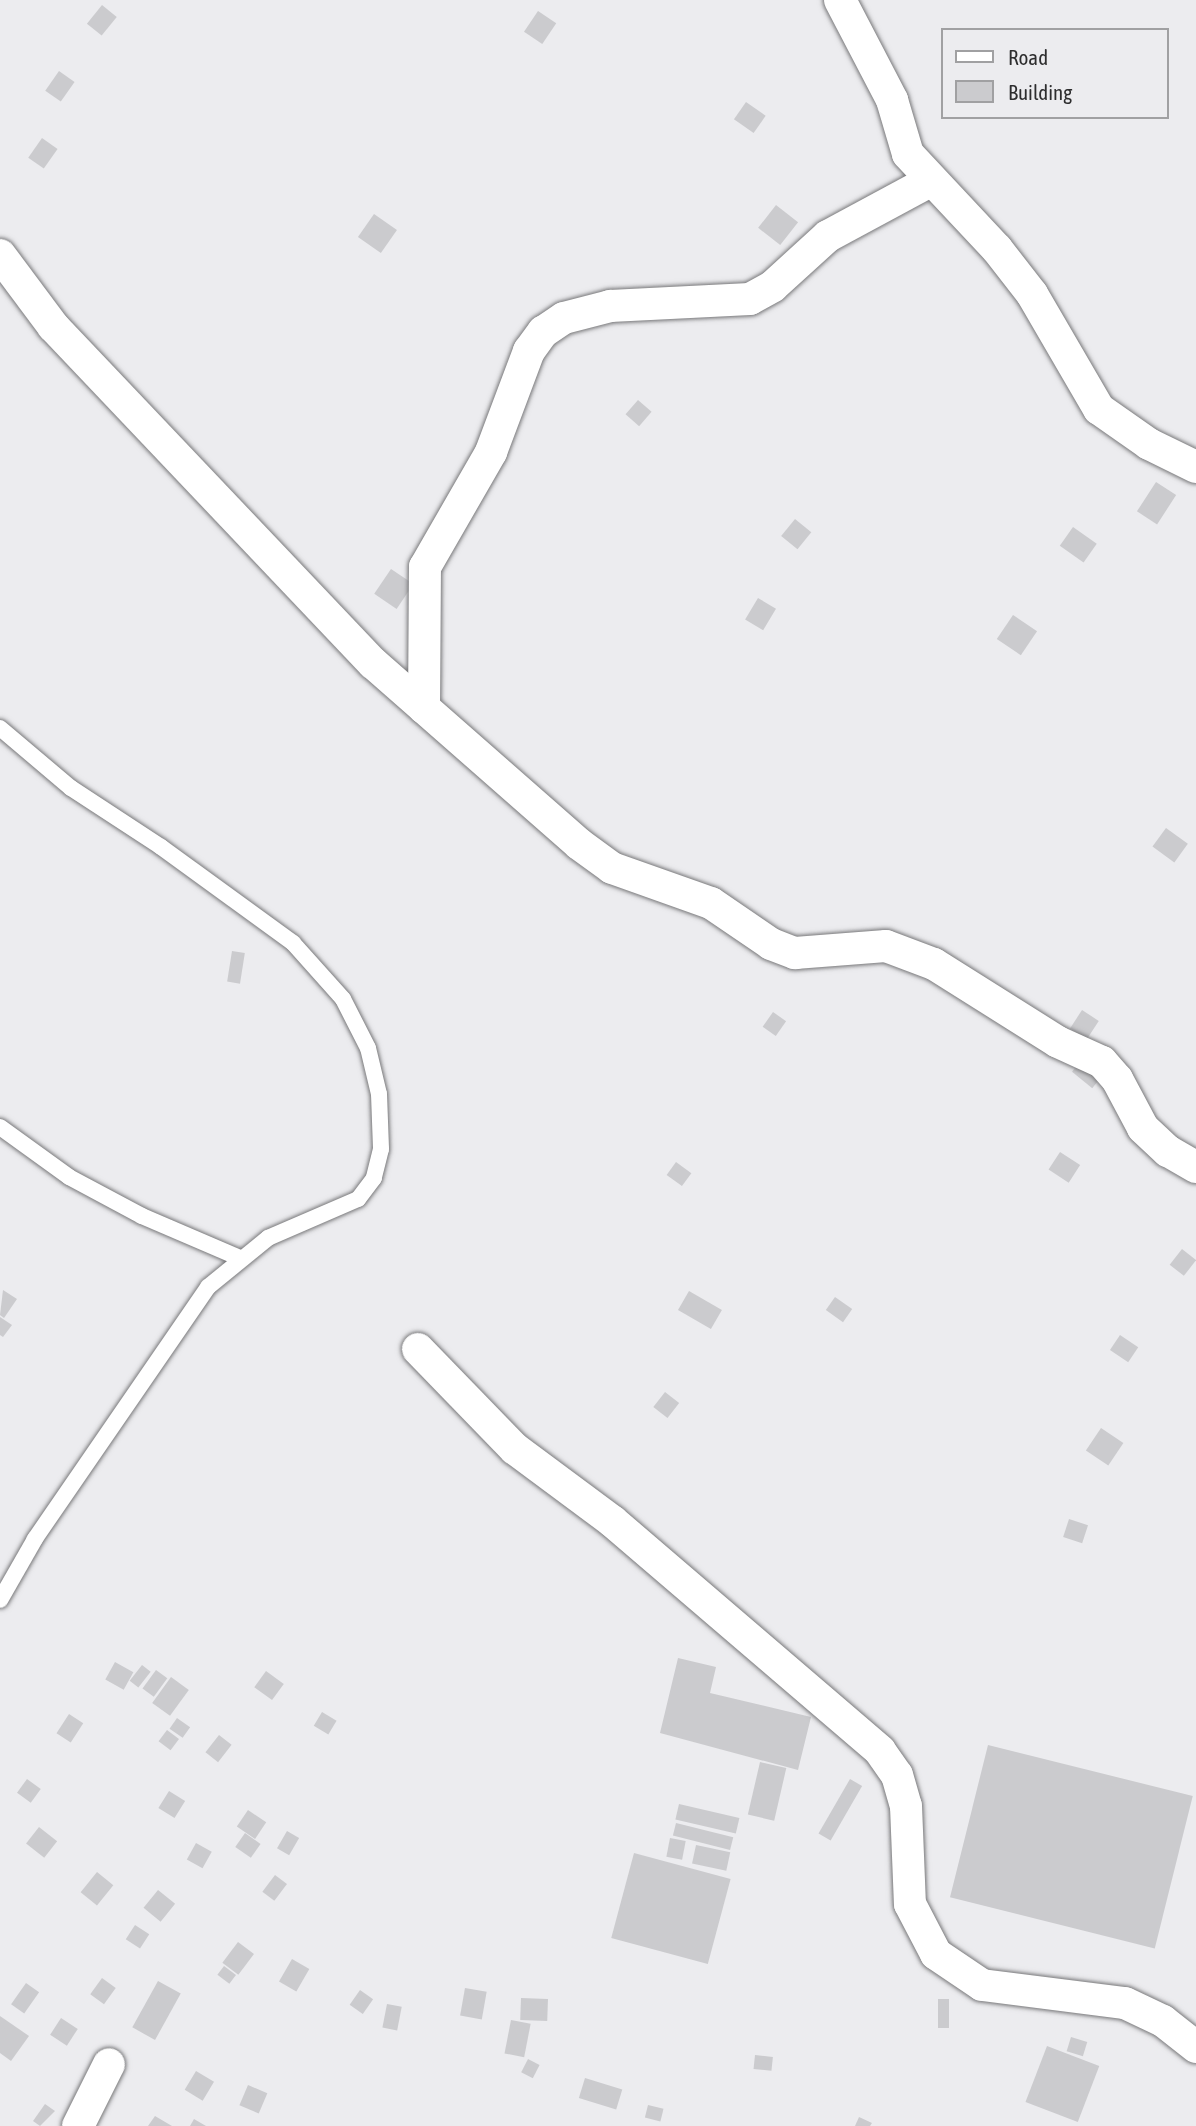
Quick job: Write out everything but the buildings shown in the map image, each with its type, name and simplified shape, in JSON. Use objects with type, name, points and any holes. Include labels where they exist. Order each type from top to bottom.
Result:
[{"type":"street","points":[[840,0],[892,100],[908,154],[930,181],[997,249],[1032,294],[1099,409],[1149,444],[1196,467]]},
{"type":"street","points":[[424,708],[425,567],[491,452],[529,351],[543,332],[564,318],[610,306],[750,299],[774,286],[828,236],[930,181]]},
{"type":"street","points":[[0,255],[53,326],[373,663],[579,844],[612,867],[689,893],[734,916],[771,944],[795,953],[859,945],[886,946],[911,953],[979,990],[1058,1041],[1087,1051],[1117,1079],[1143,1128],[1168,1152],[1196,1167]]},
{"type":"street","points":[[418,1349],[515,1449],[612,1521],[880,1751],[897,1775],[906,1806],[910,1904],[936,1954],[982,1985],[1125,2003],[1163,2021],[1196,2047]]},
{"type":"street","points":[[78,2126],[109,2064]]},
{"type":"lane","points":[[0,728],[71,788],[161,847],[293,943],[343,999],[368,1048],[379,1094],[381,1149],[374,1178],[358,1199],[268,1238],[240,1258],[201,1297],[35,1539],[0,1600]]},
{"type":"lane","points":[[0,1127],[69,1177],[142,1216],[240,1258]]}]
